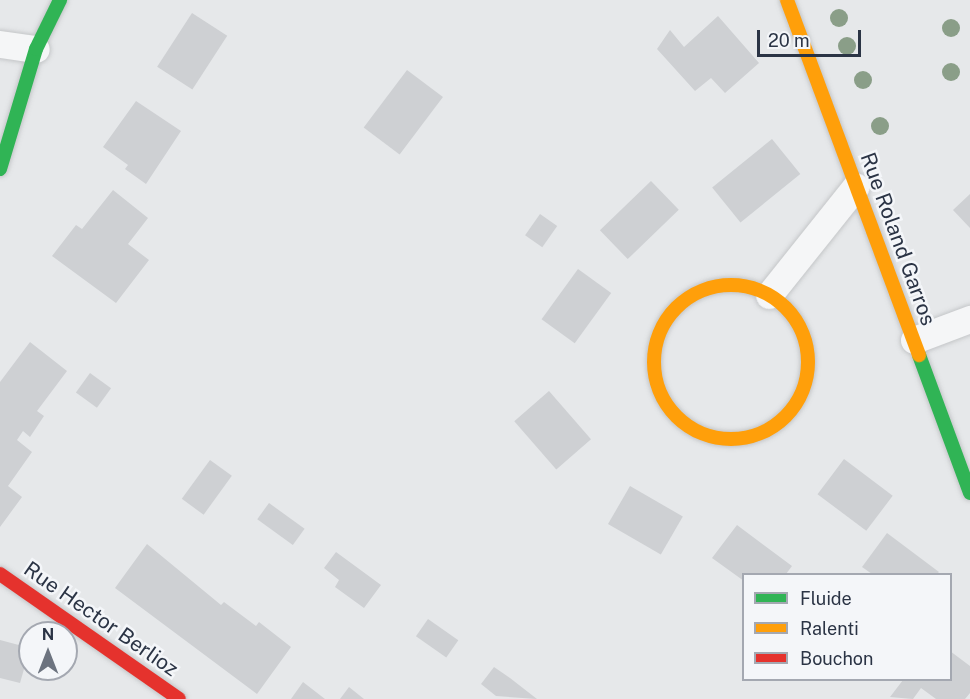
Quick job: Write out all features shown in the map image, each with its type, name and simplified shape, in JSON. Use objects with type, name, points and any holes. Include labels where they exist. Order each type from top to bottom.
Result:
[{"type":"street","points":[[0,169],[36,49],[60,0]]},
{"type":"street","name":"Rue Roland Garros","points":[[787,0],[970,493]]},
{"type":"street","points":[[0,44],[36,49]]},
{"type":"street","points":[[770,295],[856,186]]},
{"type":"street","points":[[743,286],[770,295],[789,311],[803,335],[808,356],[806,383],[795,405],[782,421],[761,434],[737,440],[708,436],[685,424],[667,406],[656,381],[655,351],[664,323],[679,305],[699,292],[743,286]]},
{"type":"street","points":[[914,340],[970,319]]},
{"type":"street","name":"Rue Hector Berlioz","points":[[0,574],[179,699]]},
{"type":"building","points":[[192,13],[227,36],[192,90],[157,67]]},
{"type":"building","points":[[718,16],[759,63],[725,93],[711,78],[695,91],[657,49],[670,30],[684,47]]},
{"type":"building","points":[[407,70],[443,97],[400,155],[364,128]]},
{"type":"building","points":[[136,101],[181,131],[146,184],[125,169],[128,165],[103,147]]},
{"type":"building","points":[[772,139],[800,174],[740,222],[712,187]]},
{"type":"building","points":[[651,181],[679,210],[628,259],[600,230]]},
{"type":"building","points":[[113,190],[148,218],[128,244],[149,260],[116,303],[52,256],[76,225],[82,229]]},
{"type":"building","points":[[970,194],[970,228],[953,210]]},
{"type":"building","points":[[540,214],[557,226],[542,247],[525,235]]},
{"type":"building","points":[[578,269],[611,293],[575,343],[542,319]]},
{"type":"building","points":[[30,342],[67,371],[37,411],[44,416],[30,437],[23,431],[17,440],[32,452],[8,486],[22,497],[0,527],[0,382]]},
{"type":"building","points":[[90,373],[111,388],[97,408],[76,392]]},
{"type":"building","points":[[549,391],[591,439],[556,469],[514,421]]},
{"type":"building","points":[[844,459],[893,496],[866,531],[818,494]]},
{"type":"building","points":[[210,460],[232,476],[204,515],[182,499]]},
{"type":"building","points":[[630,486],[683,516],[661,555],[608,524]]},
{"type":"building","points":[[269,503],[305,529],[293,545],[257,519]]},
{"type":"building","points":[[737,525],[792,566],[787,573],[742,573],[742,580],[712,558]]},
{"type":"building","points":[[887,533],[939,572],[871,573],[862,567]]},
{"type":"building","points":[[147,544],[221,605],[224,602],[256,626],[259,622],[291,647],[257,694],[115,588]]},
{"type":"building","points":[[336,552],[381,585],[364,608],[335,587],[339,580],[324,568]]},
{"type":"building","points":[[428,619],[458,640],[446,657],[416,636]]},
{"type":"building","points":[[0,640],[18,645],[18,681],[21,681],[20,683],[0,678]]},
{"type":"building","points":[[952,652],[970,666],[970,693],[965,699],[936,699],[921,688],[913,699],[890,697],[902,681],[952,681]]},
{"type":"building","points":[[494,667],[537,699],[496,696],[481,684]]},
{"type":"building","points":[[303,682],[325,699],[291,699]]},
{"type":"building","points":[[349,687],[364,699],[340,699]]},
{"type":"traffic: fast","points":[[0,169],[36,49],[60,0]]},
{"type":"traffic: fast","points":[[919,355],[970,493]]},
{"type":"traffic: slow","points":[[787,0],[919,355]]},
{"type":"traffic: slow","points":[[731,285],[760,291],[774,298],[785,308],[795,319],[802,333],[808,362],[802,391],[795,405],[785,416],[774,426],[760,433],[731,439],[702,433],[688,426],[677,416],[667,405],[660,391],[654,362],[660,333],[667,319],[677,308],[688,298],[702,291],[731,285]]},
{"type":"traffic: jam","points":[[0,574],[179,699]]}]
